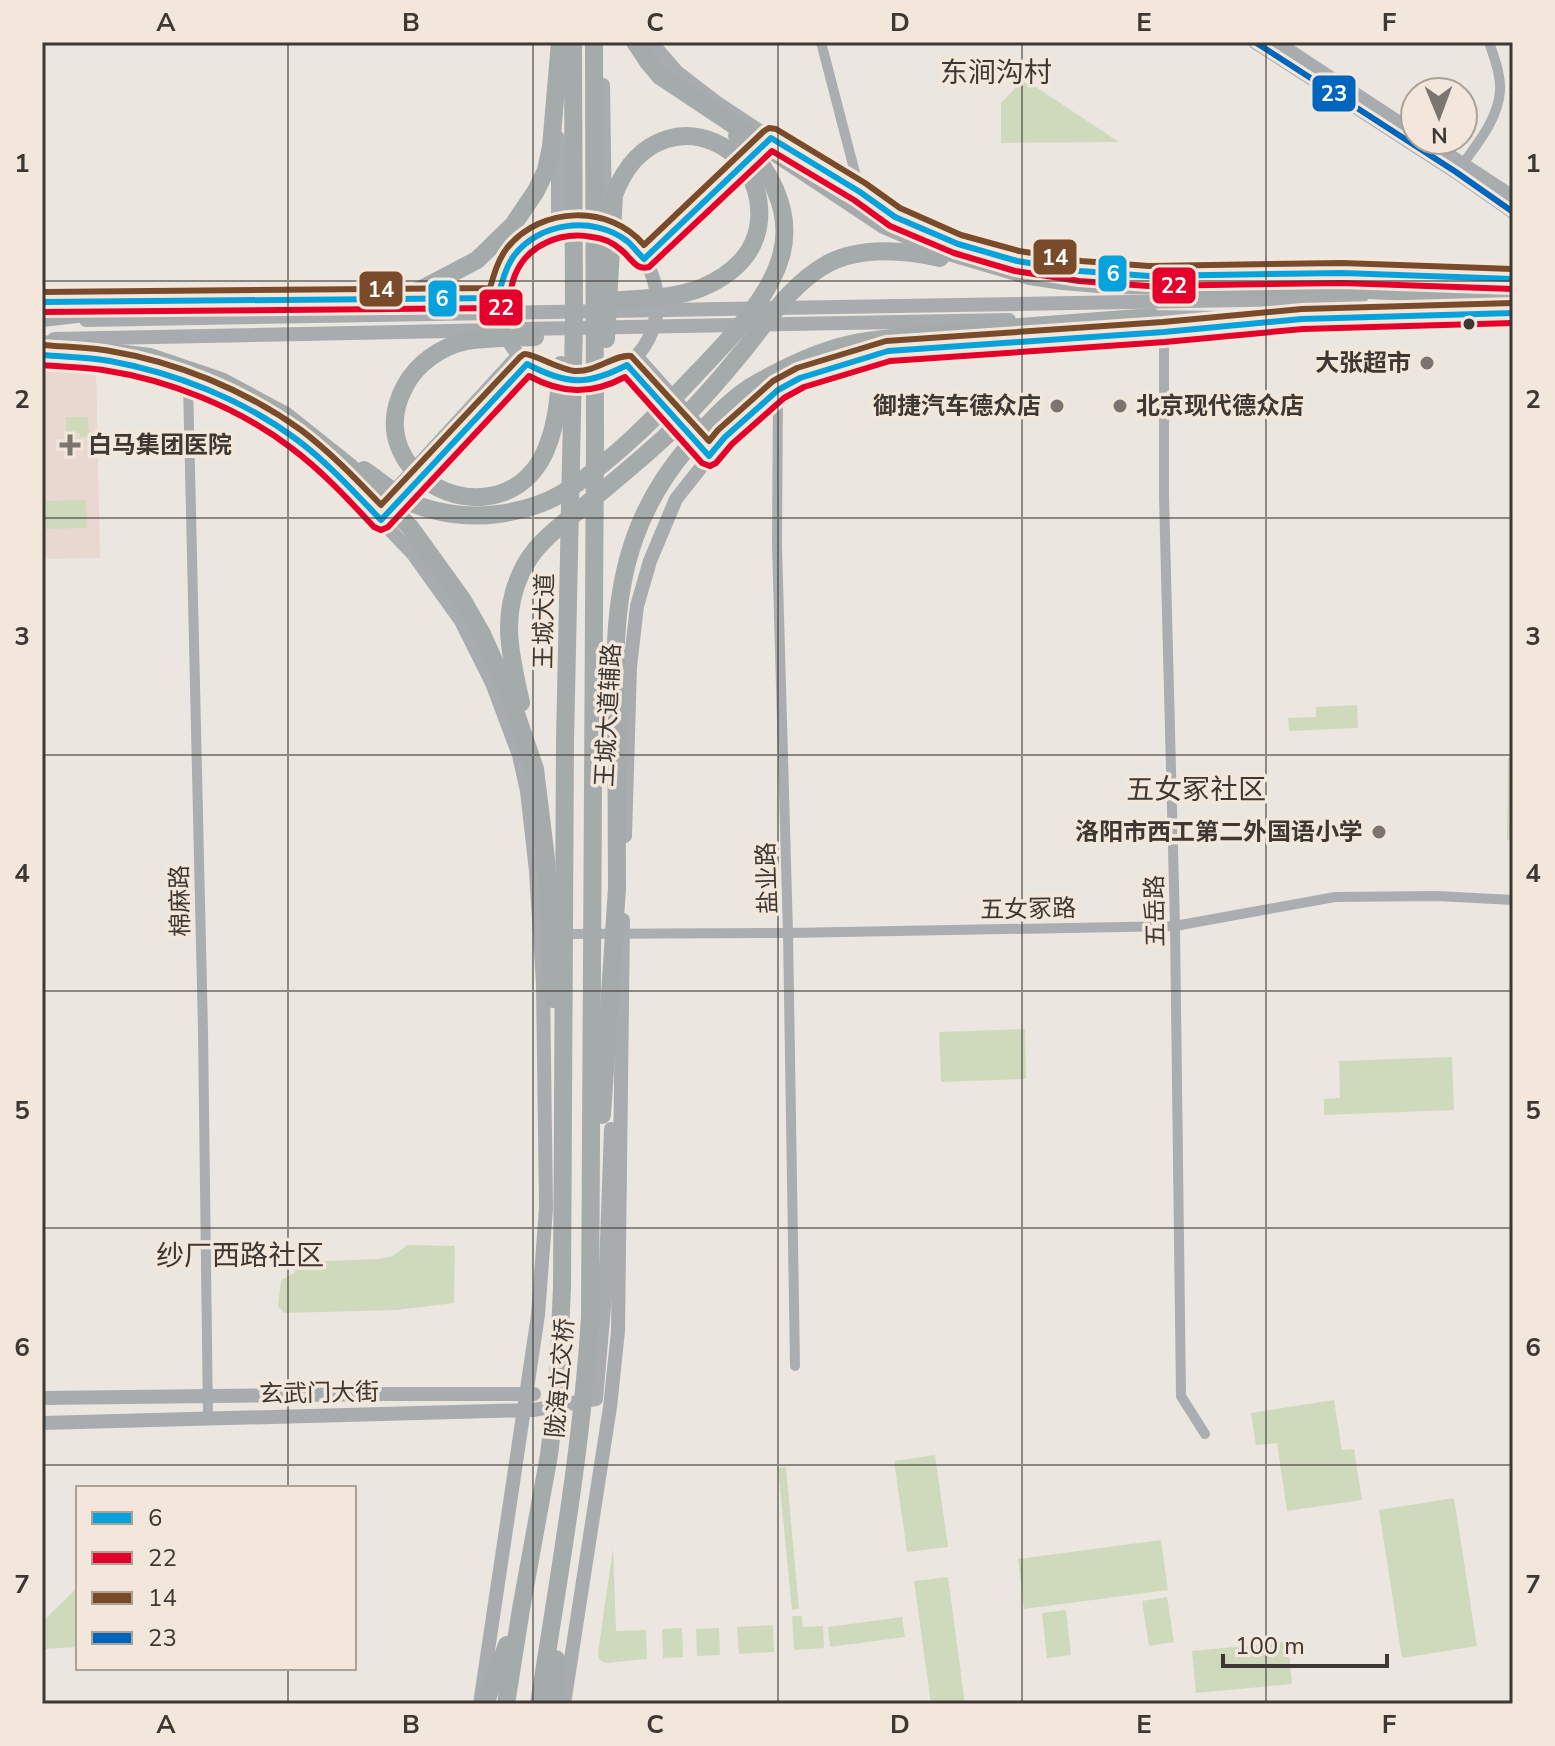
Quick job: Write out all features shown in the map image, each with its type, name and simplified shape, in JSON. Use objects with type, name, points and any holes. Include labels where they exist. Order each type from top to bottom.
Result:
[{"type":"highway","points":[[42,319],[137,307],[342,305],[416,292],[477,260],[513,225],[546,170],[551,147],[560,42]]},
{"type":"highway","points":[[535,337],[468,341],[448,347],[429,358],[410,377],[399,397],[396,440],[416,473],[437,489],[472,498],[491,496],[524,479],[540,461],[547,445],[559,400],[566,284],[572,42]]},
{"type":"highway","name":"王城大道","points":[[564,1200],[565,742],[574,321],[572,42]]},
{"type":"highway","name":"王城大道","points":[[591,1053],[594,42]]},
{"type":"highway","points":[[42,342],[150,357],[221,381],[286,416],[413,504],[458,515],[496,515],[533,507],[559,495],[587,476],[656,417],[724,345],[757,303],[782,255],[785,230],[783,209],[776,189],[750,149],[660,76],[635,42]]},
{"type":"highway","points":[[660,76],[884,225],[939,249],[1030,276]]},
{"type":"highway","points":[[595,437],[606,344],[614,195],[620,179],[629,164],[654,143],[684,135],[724,146],[738,157],[752,177],[758,195],[759,216],[750,249],[738,265],[701,288],[679,294],[610,301]]},
{"type":"highway","points":[[562,1287],[546,859],[535,769],[507,629],[509,607],[523,568],[549,536],[667,435],[804,279],[829,263],[849,256],[887,250],[1030,276],[1111,285],[1299,287],[1483,295]]},
{"type":"highway","points":[[590,1317],[617,888],[617,609],[628,552],[658,487],[680,456],[734,398],[804,359],[858,343],[1152,317]]},
{"type":"highway","points":[[286,416],[350,467],[410,527],[462,599],[482,634],[511,699],[535,769]]},
{"type":"highway","name":"陇海立交桥","points":[[539,1704],[586,1386],[590,1317],[591,1053]]},
{"type":"highway","name":"陇海立交桥","points":[[506,1704],[549,1455],[558,1380],[564,1200]]},
{"type":"highway","points":[[555,1599],[556,1704]]},
{"type":"highway","points":[[482,1704],[521,1609]]},
{"type":"main road","points":[[558,227],[560,42]]},
{"type":"main road","points":[[602,42],[605,229]]},
{"type":"main road","points":[[651,42],[677,72],[716,102],[895,217],[958,244],[1017,261],[1080,271],[1149,276],[1342,273],[1513,279]]},
{"type":"main road","points":[[1255,42],[1459,168],[1513,197]]},
{"type":"main road","points":[[1276,42],[1399,123]]},
{"type":"main road","points":[[644,259],[771,138]]},
{"type":"main road","points":[[1445,156],[1513,212]]},
{"type":"main road","points":[[582,224],[605,229],[627,241],[644,259],[653,278],[657,299],[655,320],[648,339],[632,360],[604,378],[577,382],[551,378],[523,360],[506,338],[498,298],[504,274],[516,253],[535,236],[558,227],[582,224]]},
{"type":"main road","points":[[42,319],[1483,295],[1513,292]]},
{"type":"main road","points":[[42,302],[498,298]]},
{"type":"main road","points":[[385,315],[610,301]]},
{"type":"main road","points":[[42,342],[1152,317],[1302,319],[1513,313]]},
{"type":"main road","name":"王城大道辅路","points":[[564,1704],[610,1407],[618,1331],[630,667],[637,606],[650,561],[676,499],[725,437],[778,390],[800,378],[888,351],[1302,319]]},
{"type":"main road","points":[[535,337],[713,326]]},
{"type":"main road","points":[[42,355],[111,361],[188,383],[247,409],[319,458],[413,554],[461,621],[479,653],[519,755],[527,791],[536,871],[543,983],[546,1208],[538,1315],[482,1704]]},
{"type":"main road","points":[[377,516],[523,360]]},
{"type":"main road","points":[[632,360],[713,452]]},
{"type":"main road","name":"玄武门大街","points":[[42,1423],[533,1410],[596,1399],[605,1296],[616,990],[623,933]]},
{"type":"main road","name":"玄武门大街","points":[[42,1398],[536,1394],[551,1251],[551,983],[540,934]]},
{"type":"street","points":[[821,42],[860,192]]},
{"type":"street","points":[[1459,168],[1497,111],[1500,88],[1489,42]]},
{"type":"street","name":"五岳路","points":[[1164,332],[1164,510],[1175,926],[1181,1396],[1205,1434]]},
{"type":"street","name":"棉麻路","points":[[188,383],[203,1031],[208,1418]]},
{"type":"street","name":"盐业路","points":[[778,390],[777,545],[788,933],[795,1366]]},
{"type":"street","name":"五女冢路","points":[[540,934],[1175,926],[1335,897],[1437,896],[1513,900]]},
{"type":"shaded area","name":"白马集团医院","points":[[96,368],[100,558],[42,559],[42,369]]},
{"type":"green space","points":[[1024,79],[1119,142],[1001,143],[1001,103]]},
{"type":"green space","points":[[66,417],[88,417],[89,437],[66,433]]},
{"type":"green space","points":[[86,500],[87,528],[43,529],[42,501]]},
{"type":"green space","points":[[1357,705],[1358,728],[1289,731],[1288,718],[1316,717],[1316,707]]},
{"type":"green space","points":[[1508,758],[1513,758],[1513,839],[1507,840]]},
{"type":"green space","points":[[1025,1029],[1026,1079],[941,1082],[939,1032]]},
{"type":"green space","points":[[1452,1057],[1454,1110],[1324,1115],[1324,1099],[1340,1098],[1339,1061]]},
{"type":"green space","points":[[407,1245],[455,1246],[454,1303],[397,1310],[284,1313],[278,1306],[281,1280],[294,1273],[298,1262],[380,1259],[393,1256]]},
{"type":"green space","points":[[1334,1400],[1342,1450],[1354,1449],[1362,1500],[1287,1511],[1277,1443],[1256,1445],[1251,1413]]},
{"type":"green space","points":[[935,1455],[948,1547],[907,1552],[894,1461]]},
{"type":"green space","points":[[786,1467],[799,1609],[792,1610],[778,1468]]},
{"type":"green space","points":[[1454,1498],[1477,1646],[1402,1658],[1379,1510]]},
{"type":"green space","points":[[1161,1540],[1168,1590],[1024,1609],[1018,1559]]},
{"type":"green space","points":[[613,1548],[616,1631],[646,1630],[647,1659],[605,1663],[599,1659]]},
{"type":"green space","points":[[948,1577],[965,1704],[931,1704],[914,1581]]},
{"type":"green space","points":[[76,1589],[76,1647],[42,1649],[42,1622]]},
{"type":"green space","points":[[1167,1597],[1174,1642],[1149,1646],[1142,1601]]},
{"type":"green space","points":[[1066,1610],[1071,1655],[1047,1658],[1042,1613]]},
{"type":"green space","points":[[792,1616],[802,1616],[803,1627],[823,1626],[824,1648],[794,1650]]},
{"type":"green space","points":[[902,1617],[905,1637],[830,1647],[828,1627]]},
{"type":"green space","points":[[773,1625],[774,1652],[739,1654],[737,1627]]},
{"type":"green space","points":[[682,1628],[683,1657],[663,1658],[662,1629]]},
{"type":"green space","points":[[719,1628],[720,1655],[697,1656],[696,1629]]},
{"type":"green space","points":[[1288,1642],[1292,1684],[1196,1693],[1192,1651]]},
{"type":"transit line","name":"23","points":[[1255,42],[1513,212]]},
{"type":"transit line","name":"14","points":[[42,292],[490,288],[507,248],[521,234],[556,218],[576,215],[613,222],[644,245],[769,128],[776,129],[865,183],[900,208],[961,235],[1019,251],[1081,261],[1149,266],[1342,263],[1513,269]]},
{"type":"transit line","name":"6","points":[[42,302],[498,298],[513,257],[524,245],[551,230],[583,225],[598,228],[627,241],[644,259],[771,138],[895,217],[958,244],[1017,261],[1080,271],[1149,276],[1342,273],[1513,279]]},
{"type":"transit line","name":"22","points":[[42,312],[500,308],[510,294],[520,265],[536,248],[557,238],[580,236],[603,239],[640,267],[649,267],[772,151],[854,200],[890,226],[954,253],[1015,271],[1079,281],[1148,286],[1342,283],[1513,289]]},
{"type":"transit line","name":"14","points":[[43,345],[135,356],[185,370],[234,390],[301,430],[381,505],[524,354],[575,371],[631,356],[709,441],[773,381],[797,368],[886,341],[1302,309],[1513,303]]},
{"type":"transit line","name":"6","points":[[42,355],[134,366],[183,380],[231,400],[307,448],[381,520],[527,364],[554,376],[577,380],[600,377],[627,365],[709,456],[725,437],[778,390],[800,378],[888,351],[1302,319],[1513,313]]},
{"type":"transit line","name":"22","points":[[42,365],[128,375],[177,388],[225,408],[301,456],[374,527],[381,530],[388,527],[529,376],[553,386],[577,390],[600,387],[625,377],[702,463],[710,466],[784,398],[804,387],[890,361],[1303,329],[1513,323]]},
{"type":"place","name":"大张超市","points":[[1427,363]]},
{"type":"place","name":"御捷汽车德众店","points":[[1057,406]]},
{"type":"place","name":"北京现代德众店","points":[[1120,406]]},
{"type":"place","name":"白马集团医院","points":[[70,445]]},
{"type":"place","name":"洛阳市西工第二外国语小学","points":[[1379,832]]},
{"type":"district","name":"东涧沟村","points":[[996,72]]},
{"type":"district","name":"五女冢社区","points":[[1196,789]]},
{"type":"district","name":"纱厂西路社区","points":[[240,1255]]}]
